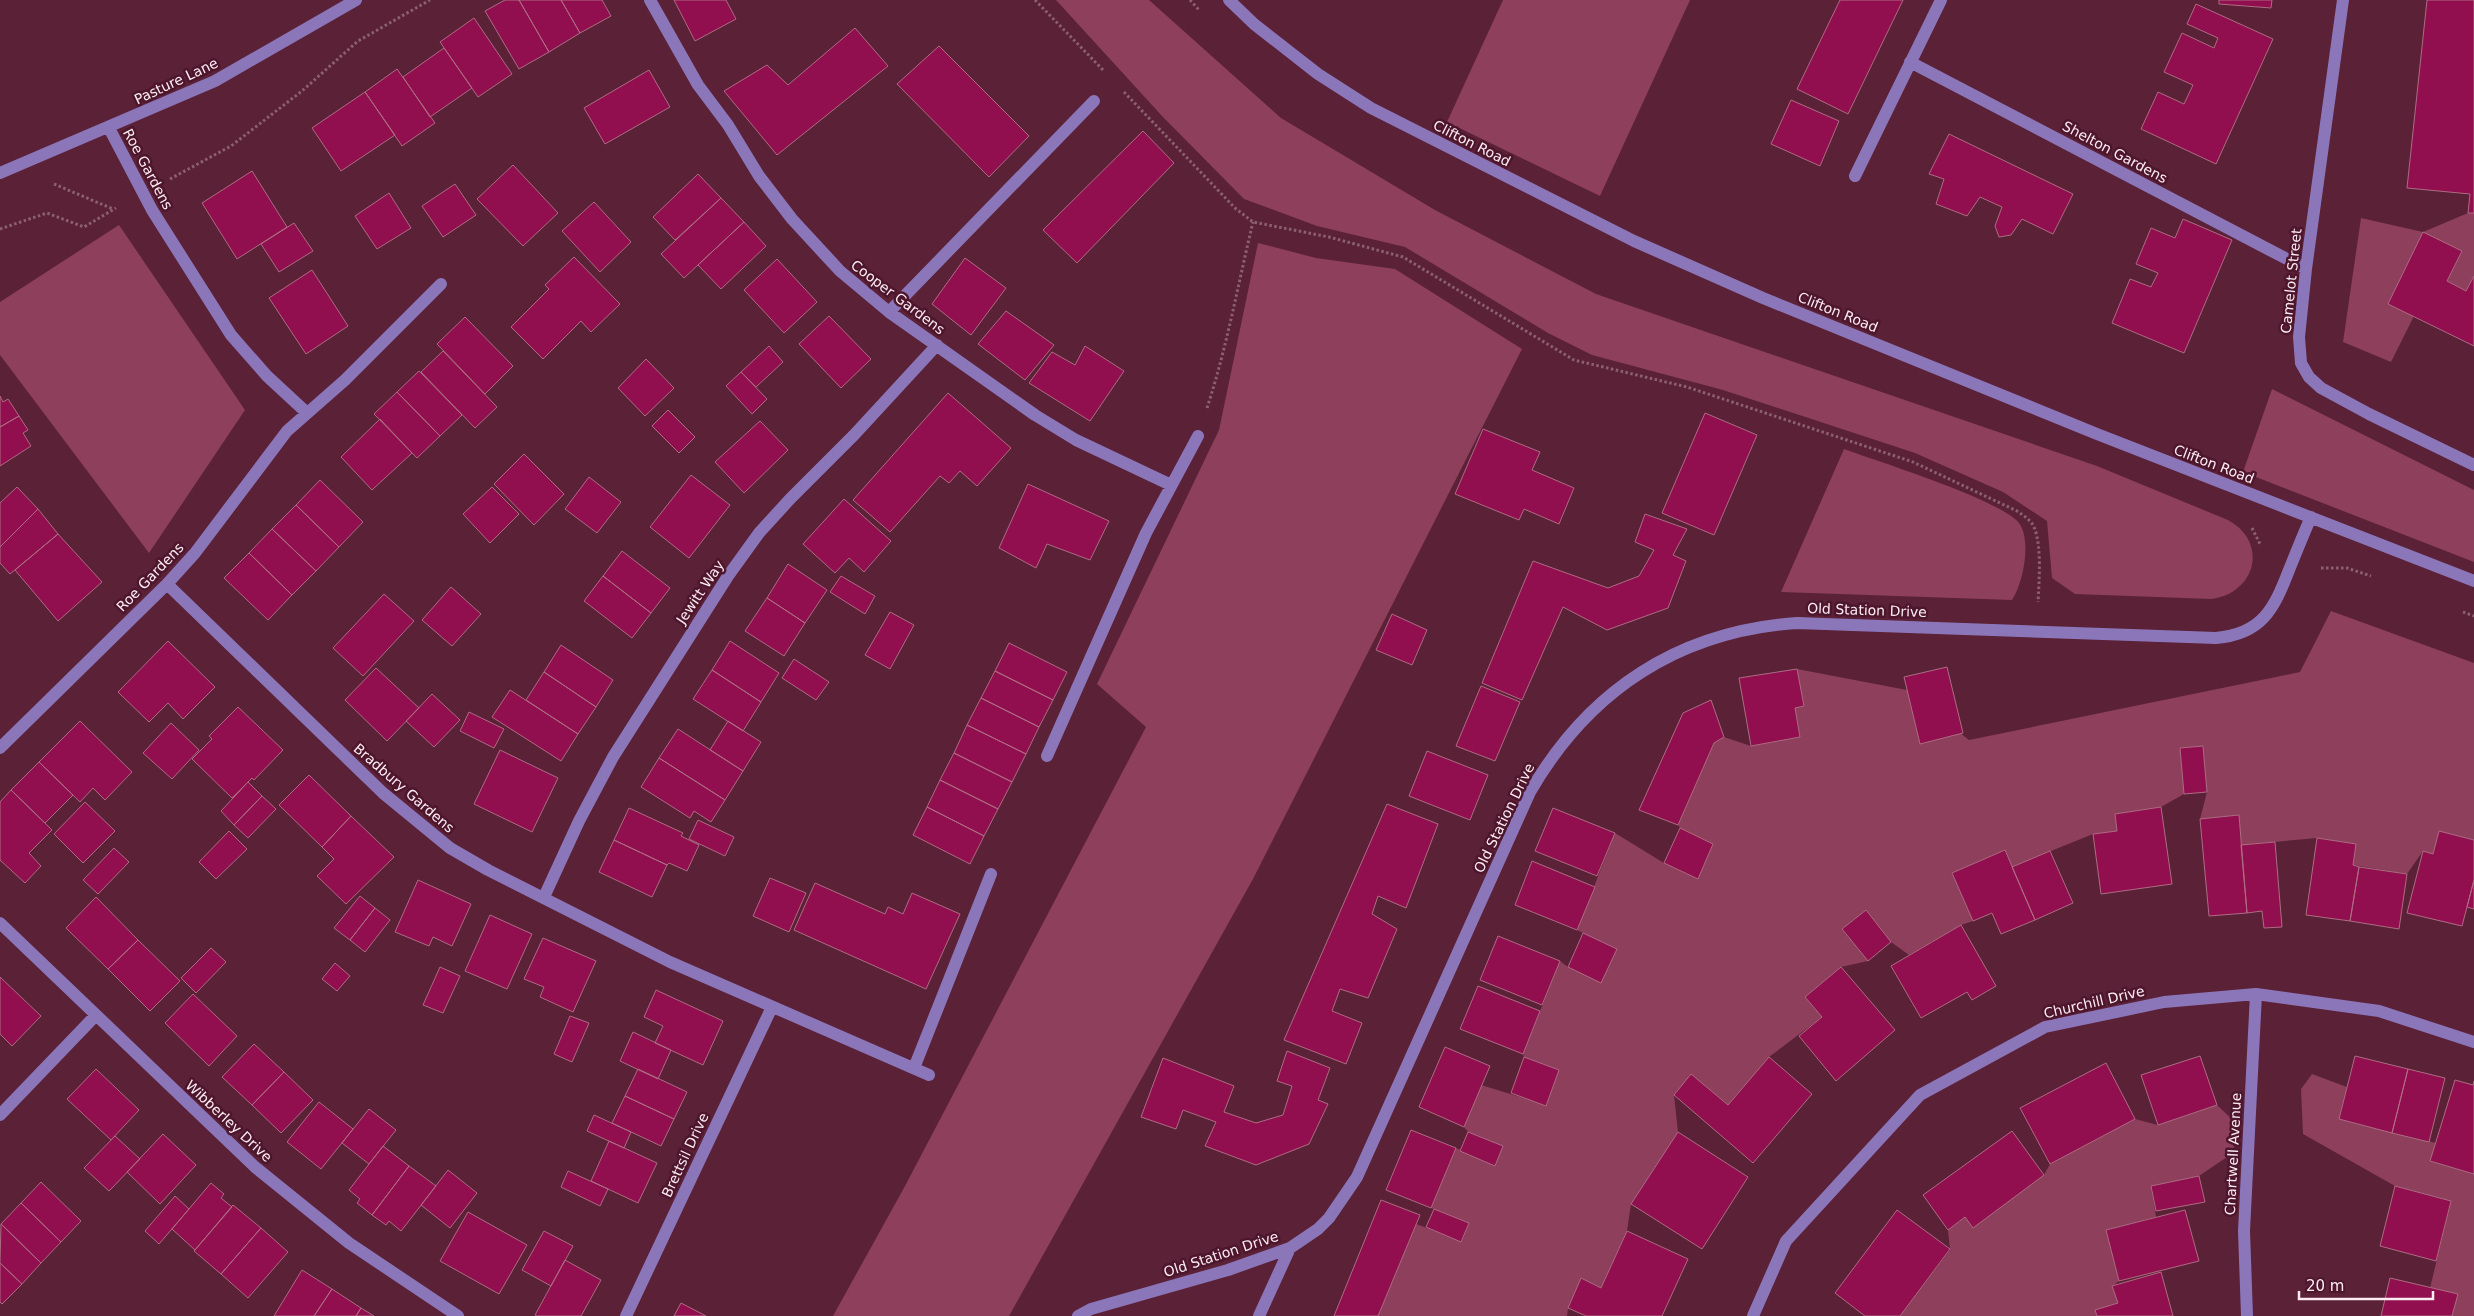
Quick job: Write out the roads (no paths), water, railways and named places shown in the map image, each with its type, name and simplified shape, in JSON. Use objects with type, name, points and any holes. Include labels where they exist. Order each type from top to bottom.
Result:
[{"type":"street","name":"Pasture Lane","points":[[0,173],[215,82],[356,0]]},
{"type":"street","name":"Cooper Gardens","points":[[650,0],[698,85],[728,125],[759,176],[792,219],[840,271],[889,312],[938,345],[1004,394],[1076,440],[1172,485]]},
{"type":"street","name":"Clifton Road","points":[[1229,0],[1254,24],[1318,74],[1371,108],[1634,241],[1868,341],[2474,581]]},
{"type":"street","points":[[1855,176],[1941,0]]},
{"type":"street","name":"Camelot Street","points":[[2343,0],[2306,269],[2299,351],[2301,363],[2309,378],[2320,388],[2474,465]]},
{"type":"street","name":"Shelton Gardens","points":[[1910,62],[2306,269]]},
{"type":"street","points":[[889,312],[1094,100]]},
{"type":"street","name":"Roe Gardens","points":[[109,128],[144,193],[232,335],[267,376],[307,413]]},
{"type":"street","name":"Roe Gardens","points":[[0,748],[167,584],[195,553],[272,449],[307,413],[345,380],[441,284]]},
{"type":"street","name":"Jewitt Way","points":[[544,897],[579,821],[613,756],[728,576],[759,533],[938,345]]},
{"type":"street","points":[[1047,756],[1146,533],[1198,436]]},
{"type":"street","name":"Old Station Drive","points":[[1078,1316],[1091,1309],[1228,1270],[1290,1248],[1318,1229],[1329,1218],[1357,1177],[1530,792],[1565,738],[1609,694],[1678,652],[1704,641],[1764,625],[1797,623],[2216,638],[2240,634],[2260,622],[2276,602],[2310,517]]},
{"type":"street","name":"Bradbury Gardens","points":[[167,584],[383,793],[423,828],[450,848],[488,870],[670,962],[929,1075]]},
{"type":"street","points":[[914,1068],[991,874]]},
{"type":"street","name":"Wibberley Drive","points":[[0,923],[238,1151],[312,1214],[368,1256],[458,1316]]},
{"type":"street","name":"Churchill Drive","points":[[1754,1316],[1786,1241],[1920,1095],[2045,1027],[2164,1002],[2256,994],[2379,1011],[2474,1042]]},
{"type":"street","name":"Chartwell Avenue","points":[[2248,1316],[2244,1231],[2256,994]]},
{"type":"street","name":"Brettsil Drive","points":[[626,1316],[772,1007]]},
{"type":"street","points":[[0,1115],[96,1015]]},
{"type":"street","points":[[1259,1316],[1290,1248]]}]
